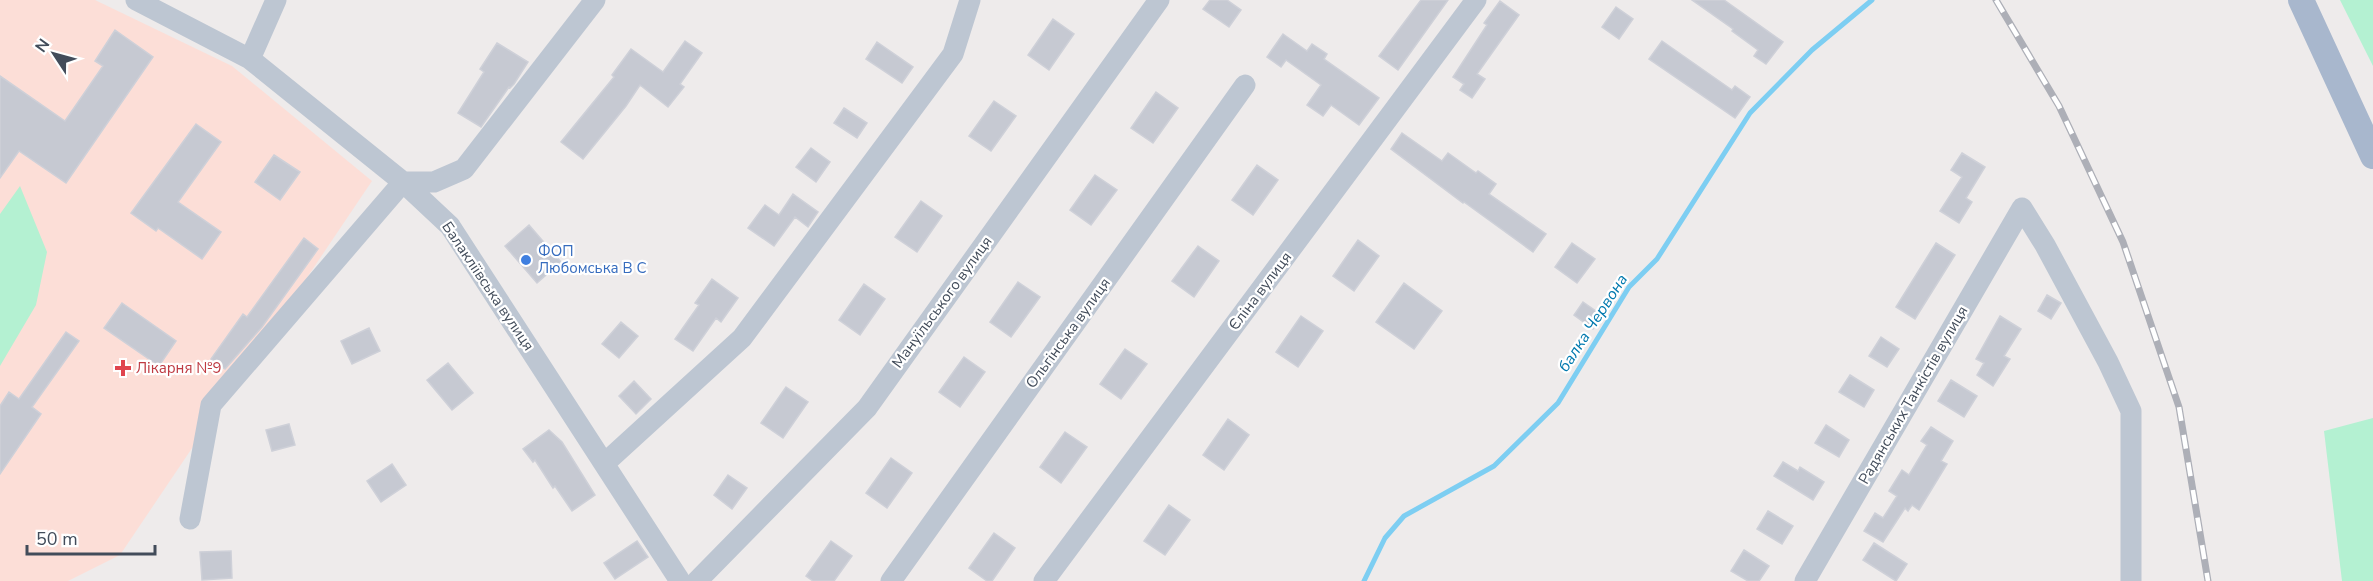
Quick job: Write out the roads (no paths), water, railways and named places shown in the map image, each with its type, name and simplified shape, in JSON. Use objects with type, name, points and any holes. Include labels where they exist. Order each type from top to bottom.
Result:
[{"type":"main road","points":[[2301,0],[2373,156]]},
{"type":"street","name":"Балакліївська вулиця","points":[[135,0],[250,59],[403,182],[450,226],[680,581]]},
{"type":"street","points":[[250,59],[276,0]]},
{"type":"street","points":[[190,519],[211,405],[403,182],[434,182],[465,169],[595,0]]},
{"type":"street","points":[[604,464],[742,338],[953,54],[970,0]]},
{"type":"street","name":"Мануїльського вулиця","points":[[697,581],[867,408],[1159,0]]},
{"type":"street","name":"Єліна вулиця","points":[[1044,581],[1476,0]]},
{"type":"street","name":"Ольгінська вулиця","points":[[891,581],[1245,85]]},
{"type":"street","name":"Радянських Танкістів вулиця","points":[[1804,581],[2022,208],[2050,254],[2108,362],[2131,411],[2131,581]]},
{"type":"waterway","name":"балка Червона","points":[[1364,581],[1385,538],[1404,516],[1494,466],[1558,403],[1629,287],[1657,259],[1750,113],[1812,50],[1872,0]]},
{"type":"railway","points":[[1996,0],[2059,106],[2123,242],[2179,407],[2208,581]]},
{"type":"place","name":"ФОП Любомська В С","points":[[526,260]]},
{"type":"place","name":"Лікарня №9","points":[[123,368]]}]
